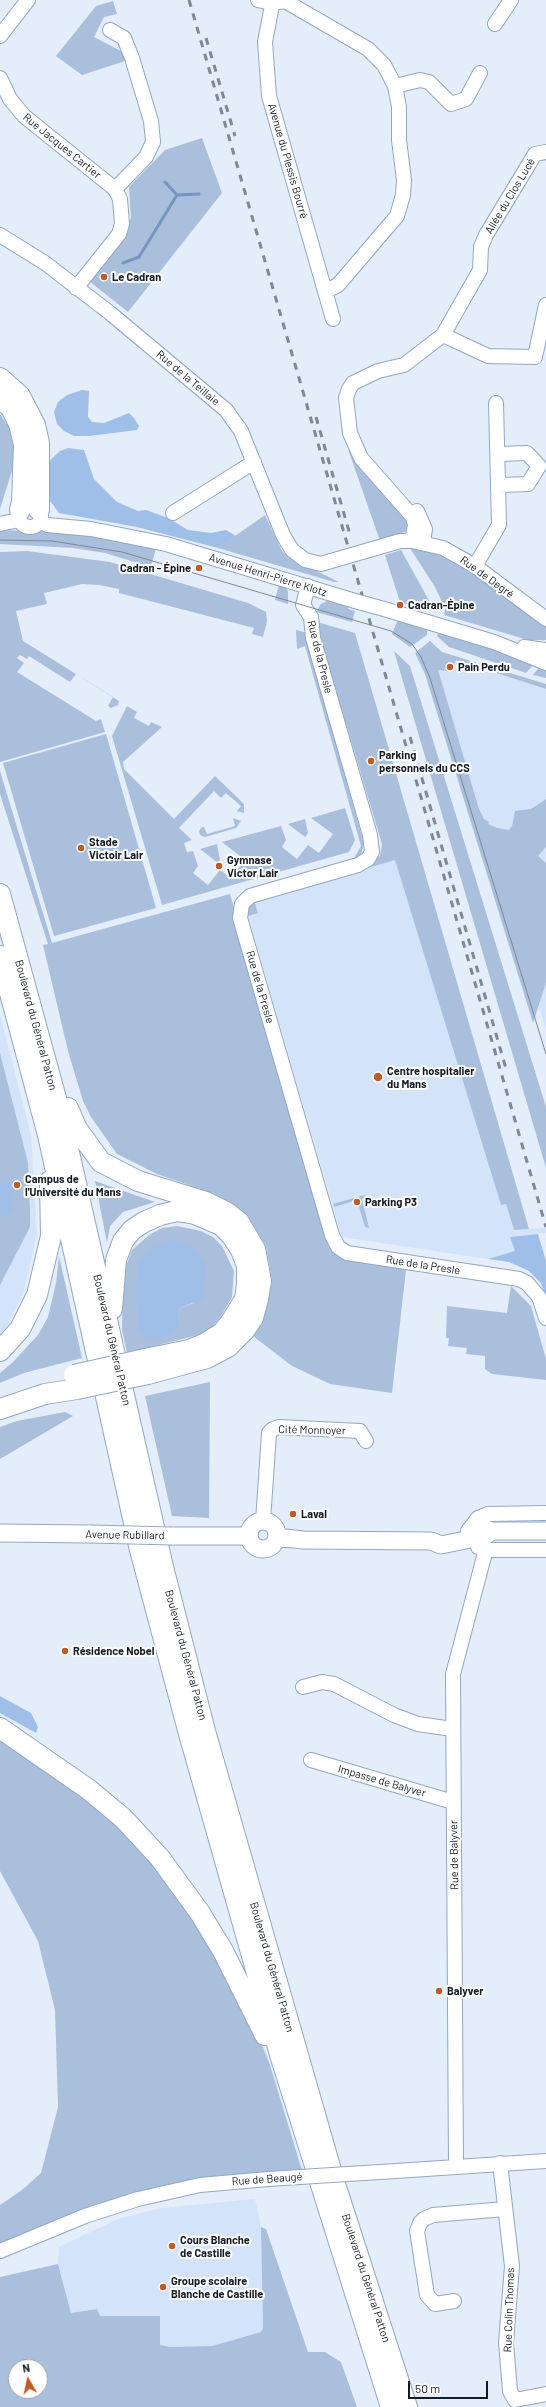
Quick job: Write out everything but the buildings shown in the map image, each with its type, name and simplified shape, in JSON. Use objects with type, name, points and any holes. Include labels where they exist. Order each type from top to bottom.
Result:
[{"type":"highway","points":[[0,378],[20,396],[35,425],[39,443],[30,515]]},
{"type":"highway","points":[[0,398],[12,408],[19,424],[24,445],[22,502],[30,515]]},
{"type":"highway","name":"Boulevard du Général Patton","points":[[0,894],[41,1040],[163,1567],[208,1738],[335,2184],[407,2407]]},
{"type":"highway","name":"Boulevard du Général Patton","points":[[0,956],[48,1135],[140,1550],[189,1734],[281,2058],[391,2407]]},
{"type":"highway","points":[[0,1395],[76,1382],[147,1367],[208,1358],[228,1347],[244,1331],[253,1318],[261,1281],[255,1249],[239,1222],[226,1212],[206,1202],[138,1181],[101,1162],[89,1147],[72,1119],[53,1054],[41,1040]]},
{"type":"highway","points":[[0,1351],[20,1329],[37,1296],[52,1236],[48,1135]]},
{"type":"highway","points":[[111,1338],[113,1281],[116,1260],[124,1241],[132,1230],[160,1214],[177,1211],[195,1214],[222,1225],[241,1250],[247,1266],[245,1299],[238,1312],[222,1333],[204,1344],[147,1367]]},
{"type":"highway","points":[[0,1408],[45,1394],[76,1382]]},
{"type":"highway","points":[[5,1732],[88,1789],[123,1818],[160,1858],[200,1913],[223,1951],[266,2036],[281,2058]]},
{"type":"main road","points":[[264,1521],[275,1528],[277,1537],[273,1545],[265,1549],[256,1547],[249,1536],[252,1527],[264,1521]]},
{"type":"main road","points":[[277,1537],[302,1540],[431,1541],[437,1536],[468,1535],[485,1528],[492,1531],[546,1531]]},
{"type":"main road","name":"Avenue Rubillard","points":[[0,1533],[209,1537],[249,1536]]},
{"type":"street","points":[[0,36],[28,0]]},
{"type":"street","points":[[495,24],[511,0]]},
{"type":"street","points":[[267,1],[285,1],[368,49],[384,65],[395,86],[404,180],[403,195],[397,216],[338,285],[326,291]]},
{"type":"street","name":"Avenue du Plessis Bourré","points":[[267,1],[265,42],[269,96],[333,319]]},
{"type":"street","points":[[76,288],[119,234],[122,211],[115,190],[146,157],[153,142],[151,121],[132,58],[124,38],[110,30]]},
{"type":"street","points":[[395,86],[420,80],[429,82],[451,104],[466,99],[480,73]]},
{"type":"street","name":"Rue Jacques Cartier","points":[[0,78],[10,99],[24,116],[115,190]]},
{"type":"street","name":"Allée du Clos Lucé","points":[[443,335],[480,270],[481,247],[535,154],[546,152]]},
{"type":"street","name":"Rue de la Teillaie","points":[[0,235],[45,263],[205,390],[226,410],[241,431],[283,535],[292,550],[305,560],[321,564],[400,542],[417,542]]},
{"type":"street","points":[[417,542],[413,518],[403,504],[361,458],[350,433],[346,398],[353,383],[378,371],[404,365],[443,335],[488,356],[540,357],[546,305]]},
{"type":"street","points":[[475,566],[499,525],[500,485],[496,403]]},
{"type":"street","points":[[499,454],[527,453],[543,466],[528,484],[500,485]]},
{"type":"street","points":[[173,513],[254,462]]},
{"type":"street","points":[[392,493],[416,511],[422,519],[426,533],[417,542]]},
{"type":"street","name":"Avenue Henri-Pierre Klotz","points":[[0,524],[30,515],[47,525],[91,529],[166,544],[494,642],[546,662]]},
{"type":"street","name":"Rue de Degré","points":[[417,542],[443,548],[475,566],[546,619]]},
{"type":"street","name":"Rue de la Presle","points":[[308,586],[303,605],[311,617],[313,638],[370,835],[372,852],[368,859],[358,865],[250,896],[242,904],[240,918],[332,1235],[338,1247],[347,1253],[519,1279],[527,1283],[539,1297],[546,1318]]},
{"type":"street","name":"Avenue Henri-Pierre Klotz","points":[[494,642],[546,650]]},
{"type":"street","name":"Cité Monnoyer","points":[[264,1521],[269,1433],[273,1429],[278,1427],[360,1431],[366,1441]]},
{"type":"street","points":[[546,1513],[488,1514],[478,1518],[468,1535],[474,1545],[486,1550],[546,1550]]},
{"type":"street","name":"Rue de Balyver","points":[[456,2166],[452,1729],[453,1674],[486,1550]]},
{"type":"street","points":[[303,1687],[322,1682],[334,1684],[394,1716],[418,1724],[452,1729]]},
{"type":"street","name":"Impasse de Balyver","points":[[311,1760],[453,1802]]},
{"type":"street","name":"Rue de Beaugé","points":[[0,2251],[104,2209],[144,2197],[200,2185],[396,2170],[546,2161]]},
{"type":"street","name":"Rue Colin Thomas","points":[[500,2163],[512,2278],[506,2343],[510,2391],[515,2400],[524,2403],[546,2394]]},
{"type":"street","points":[[454,2301],[435,2304],[427,2295],[417,2231],[420,2223],[424,2219],[433,2215],[505,2209]]},
{"type":"shaded area","points":[[113,1],[117,14],[104,17],[94,37],[121,51],[125,61],[82,75],[56,56],[96,6]]},
{"type":"shaded area","points":[[202,138],[222,193],[128,312],[89,281],[121,243],[131,218],[129,187],[165,150]]},
{"type":"shaded area","points":[[82,390],[89,391],[88,417],[92,422],[104,423],[129,413],[139,426],[137,430],[89,436],[74,436],[64,431],[57,424],[54,412],[58,402],[67,395]]},
{"type":"shaded area","points":[[0,414],[14,435],[15,461],[0,509]]},
{"type":"shaded area","points":[[68,448],[84,450],[94,479],[117,502],[138,511],[146,510],[168,518],[188,530],[211,533],[226,530],[236,536],[218,548],[137,527],[59,513],[47,497],[46,464],[60,451]]},
{"type":"shaded area","points":[[348,449],[362,471],[411,522],[407,531],[380,541]]},
{"type":"shaded area","points":[[265,515],[282,551],[288,557],[339,582],[334,582],[218,548]]},
{"type":"shaded area","points":[[0,530],[65,532],[156,548],[151,567],[105,553],[73,548],[0,544]]},
{"type":"shaded area","points":[[410,548],[418,548],[443,554],[475,572],[546,627],[546,640],[528,640],[444,615],[445,608],[435,587]]},
{"type":"shaded area","points":[[401,550],[431,604],[430,611],[400,602],[385,555]]},
{"type":"shaded area","points":[[27,551],[110,562],[248,603],[266,612],[267,621],[263,637],[252,634],[254,628],[119,593],[119,589],[99,585],[82,584],[44,593],[47,604],[16,611],[23,641],[76,674],[70,682],[29,656],[27,659],[20,655],[17,658],[24,663],[17,672],[96,721],[101,719],[105,732],[0,762],[0,552]]},
{"type":"shaded area","points":[[279,585],[285,587],[288,591],[288,604],[275,600]]},
{"type":"shaded area","points":[[329,600],[349,605],[348,609],[355,611],[352,622],[316,612],[321,604]]},
{"type":"shaded area","points":[[398,619],[424,627],[427,629],[427,635],[410,647],[392,634]]},
{"type":"shaded area","points":[[317,622],[355,633],[529,1229],[514,1230],[506,1204],[501,1205],[395,860],[364,869],[380,856],[382,844]]},
{"type":"shaded area","points":[[296,630],[308,633],[309,647],[364,844],[361,855],[353,860],[361,846],[305,646],[297,649]]},
{"type":"shaded area","points":[[439,632],[534,664],[526,673],[449,647],[437,636]]},
{"type":"shaded area","points":[[430,641],[442,652],[546,684],[546,689],[456,660],[453,666],[448,665],[448,667],[452,669],[450,671],[438,670],[479,809],[484,819],[489,822],[488,824],[497,828],[509,830],[512,826],[515,811],[531,809],[546,799],[546,847],[538,856],[546,863],[546,983],[533,1023],[425,674],[415,653]]},
{"type":"shaded area","points":[[394,651],[410,666],[546,1107],[546,1168]]},
{"type":"shaded area","points":[[456,660],[546,689],[546,1030],[437,670],[444,669],[450,671]]},
{"type":"shaded area","points":[[540,666],[546,669],[546,678],[533,675]]},
{"type":"shaded area","points":[[113,697],[119,701],[118,705],[111,708],[108,706]]},
{"type":"shaded area","points":[[127,706],[137,712],[134,718],[149,726],[151,722],[162,727],[123,762],[124,769],[174,819],[215,776],[244,804],[244,813],[237,811],[241,806],[226,793],[221,798],[214,791],[179,828],[192,840],[184,843],[187,852],[193,851],[198,866],[193,873],[208,885],[220,870],[231,878],[245,860],[222,842],[281,826],[286,840],[282,847],[297,859],[308,845],[319,853],[333,834],[311,818],[345,808],[355,840],[349,852],[162,905],[112,736]]},
{"type":"shaded area","points":[[106,734],[156,908],[54,936],[3,763]]},
{"type":"shaded area","points":[[0,771],[52,943],[230,894],[327,1242],[338,1257],[406,1270],[392,1393],[330,1384],[292,1366],[253,1336],[263,1321],[272,1281],[266,1246],[248,1216],[212,1193],[157,1174],[117,1154],[91,1117],[83,1101],[68,1051],[43,945],[48,944],[0,794]]},
{"type":"shaded area","points":[[233,818],[241,821],[236,828],[205,837],[200,835],[199,831],[202,827],[204,827],[207,834],[235,826]]},
{"type":"shaded area","points":[[305,819],[308,833],[305,837],[288,824]]},
{"type":"shaded area","points":[[217,844],[220,860],[218,863],[200,849]]},
{"type":"shaded area","name":"Centre hospitalier du Mans","points":[[395,860],[501,1205],[506,1204],[514,1230],[546,1228],[546,1233],[510,1237],[515,1251],[488,1259],[342,1237],[247,912],[254,900]]},
{"type":"shaded area","points":[[254,900],[258,913],[248,916],[248,908]]},
{"type":"shaded area","name":"Campus de l'Université du Mans","points":[[0,1015],[31,1135],[37,1234],[23,1294],[6,1328],[0,1335]]},
{"type":"shaded area","points":[[0,1053],[28,1163],[30,1227],[0,1285]]},
{"type":"shaded area","points":[[95,1181],[155,1202],[123,1212],[110,1226],[107,1243]]},
{"type":"shaded area","points":[[10,1182],[13,1207],[9,1215],[0,1218],[0,1184]]},
{"type":"shaded area","points":[[364,1195],[369,1197],[362,1199],[369,1228],[365,1227],[357,1200],[334,1207],[333,1204]]},
{"type":"shaded area","points":[[177,1226],[201,1231],[213,1237],[222,1246],[234,1271],[232,1297],[220,1318],[213,1326],[198,1335],[127,1353],[122,1330],[123,1283],[126,1266],[132,1250],[149,1235],[162,1228]],"holes":[[[194,1248],[194,1303],[180,1308],[177,1316]]]},
{"type":"shaded area","points":[[538,1234],[546,1261],[546,1297],[541,1283],[529,1271],[509,1262],[488,1259],[515,1251],[510,1237]]},
{"type":"shaded area","points":[[173,1240],[194,1248],[206,1267],[203,1299],[180,1308],[177,1316],[178,1325],[174,1334],[158,1339],[147,1338],[139,1330],[136,1297],[138,1262],[153,1246]]},
{"type":"shaded area","points":[[59,1256],[82,1358],[24,1373],[0,1383],[0,1373],[12,1363],[38,1335],[48,1317],[56,1283]]},
{"type":"shaded area","points":[[511,1286],[531,1306],[546,1359],[546,1380],[492,1374],[485,1369],[485,1356],[466,1354],[467,1348],[448,1346],[449,1338],[446,1338],[447,1306],[507,1313]]},
{"type":"shaded area","points":[[210,1382],[209,1518],[172,1516],[145,1396]]},
{"type":"shaded area","points":[[65,1412],[73,1416],[0,1459],[0,1427],[17,1421]]},
{"type":"shaded area","points":[[0,1696],[31,1713],[38,1727],[36,1733],[0,1713]]},
{"type":"shaded area","points":[[0,1741],[59,1778],[118,1824],[180,1896],[254,2024],[270,2065],[304,2177],[200,2185],[0,2251],[0,2205],[22,2190],[41,2173],[58,2107],[55,2010],[38,1941],[0,1871]]},
{"type":"shaded area","name":"Groupe scolaire Blanche de Castille","points":[[255,2199],[261,2227],[263,2328],[261,2332],[212,2346],[170,2347],[160,2345],[160,2316],[100,2316],[97,2309],[71,2313],[58,2264],[59,2247],[118,2219],[162,2208]]},
{"type":"shaded area","points":[[261,2227],[266,2229],[308,2352],[325,2352],[341,2362],[357,2407],[0,2407],[0,2277],[58,2264],[71,2313],[97,2309],[100,2316],[160,2316],[160,2345],[170,2347],[212,2346],[261,2332],[263,2328]]},
{"type":"waterway","points":[[123,263],[139,257],[177,195],[165,182]]},
{"type":"waterway","points":[[177,195],[199,194]]},
{"type":"tram line","points":[[0,540],[52,541],[122,552],[391,631],[412,644],[421,657],[430,678],[546,1054]]},
{"type":"railway","points":[[189,0],[546,1227]]},
{"type":"railway","points":[[206,38],[235,136]]},
{"type":"railway","points":[[316,417],[351,538]]},
{"type":"railway","points":[[410,737],[507,1072]]},
{"type":"place","name":"Le Cadran","points":[[104,277]]},
{"type":"place","name":"Cadran - Épine","points":[[199,568]]},
{"type":"place","name":"Cadran-Épine","points":[[400,605]]},
{"type":"place","name":"Pain Perdu","points":[[450,667]]},
{"type":"place","name":"Parking personnels du CCS","points":[[371,761]]},
{"type":"place","name":"Stade Victoir Lair","points":[[81,848]]},
{"type":"place","name":"Gymnase Victor Lair","points":[[219,866]]},
{"type":"place","name":"Centre hospitalier du Mans","points":[[378,1077]]},
{"type":"place","name":"Campus de l'Université du Mans","points":[[17,1185]]},
{"type":"place","name":"Parking P3","points":[[357,1202]]},
{"type":"place","name":"Laval","points":[[293,1514]]},
{"type":"place","name":"Résidence Nobel","points":[[65,1651]]},
{"type":"place","name":"Balyver","points":[[439,1991]]},
{"type":"place","name":"Cours Blanche de Castille","points":[[172,2246]]},
{"type":"place","name":"Groupe scolaire Blanche de Castille","points":[[163,2287]]}]
